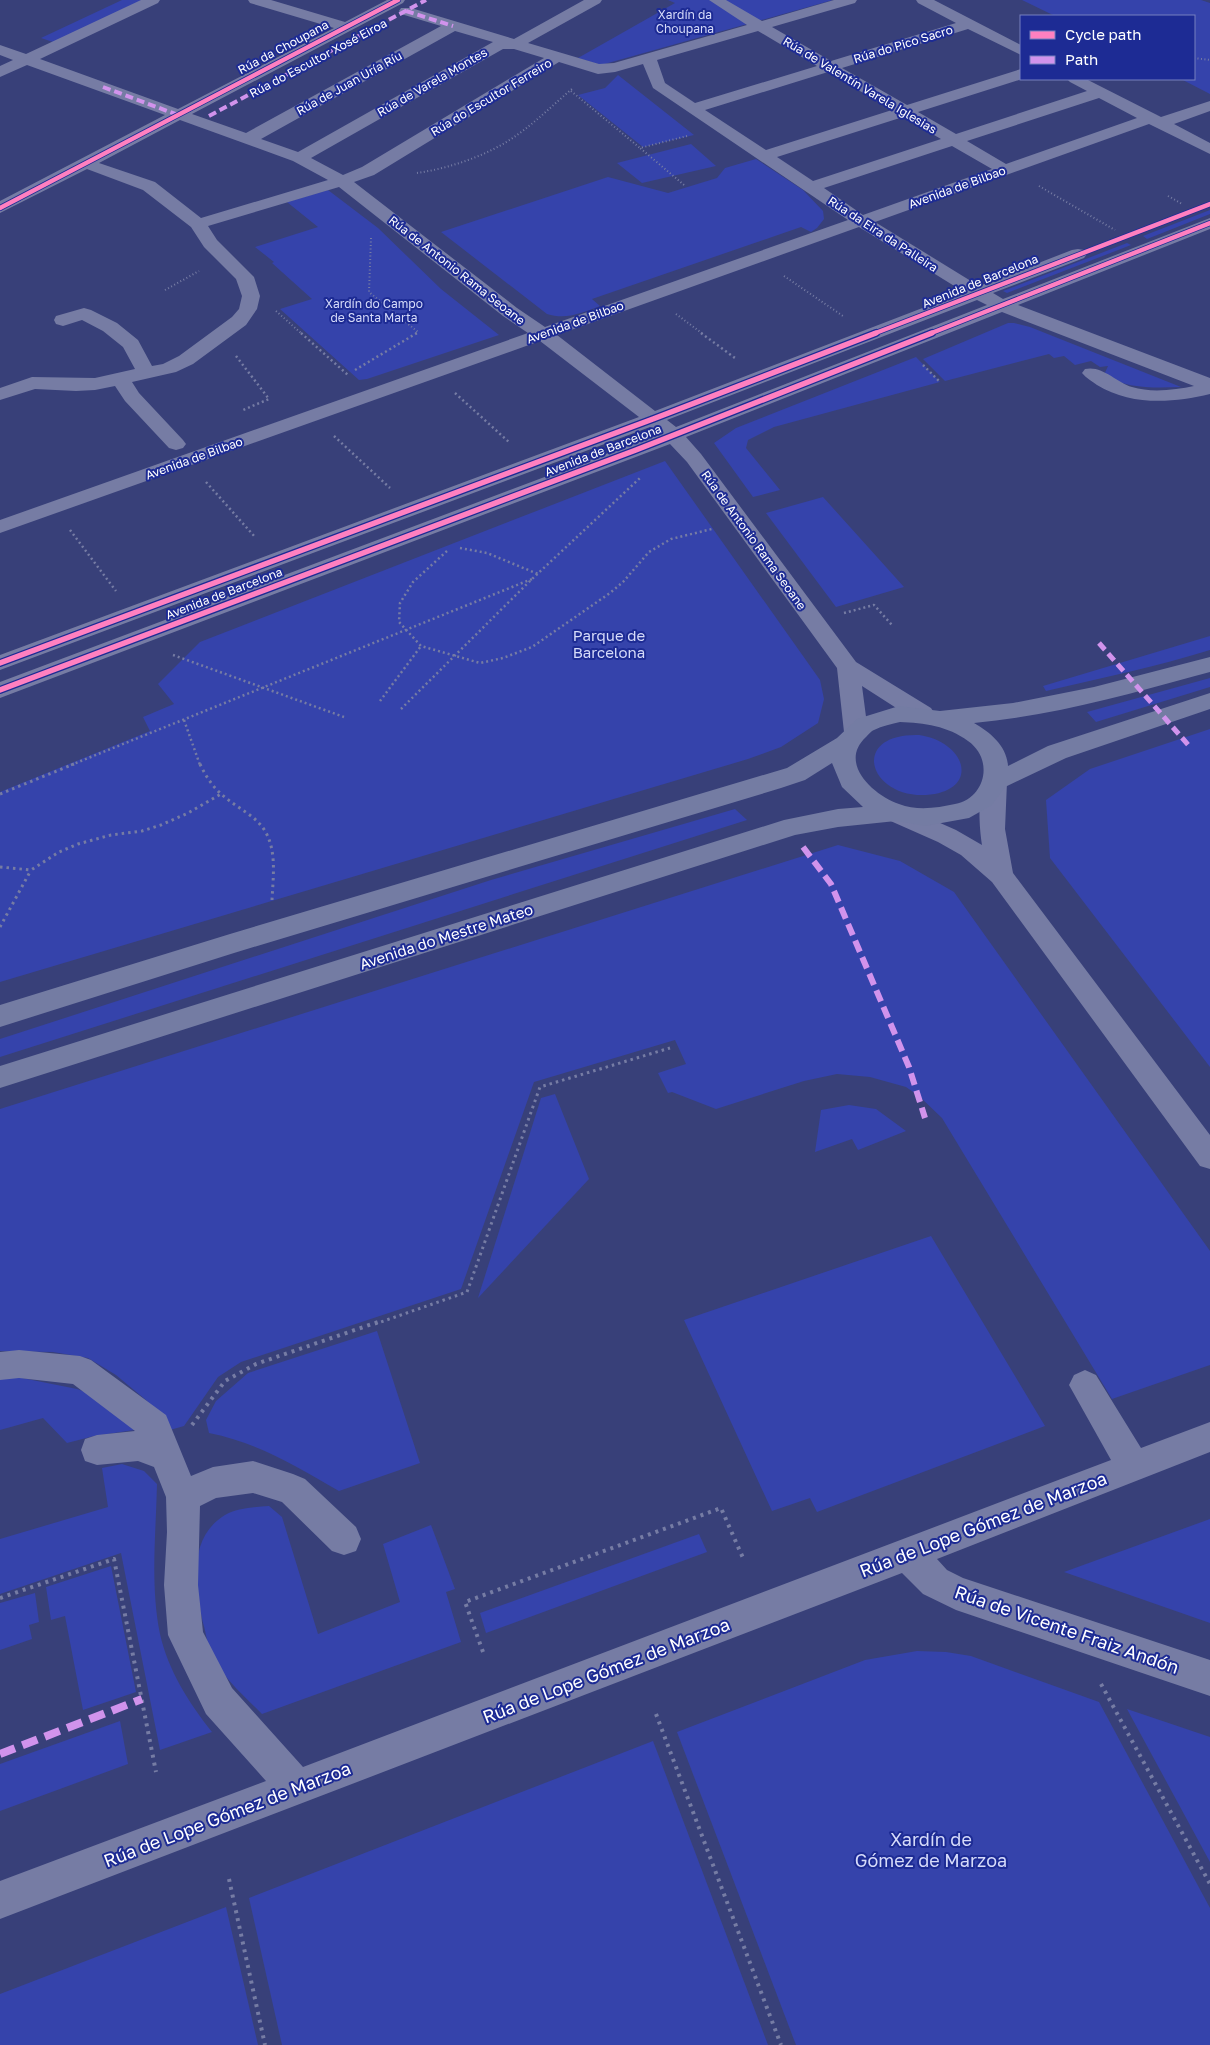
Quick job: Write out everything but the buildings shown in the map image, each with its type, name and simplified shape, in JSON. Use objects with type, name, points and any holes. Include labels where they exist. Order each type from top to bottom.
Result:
[{"type":"main road","points":[[0,1016],[230,944],[779,779],[805,769],[872,721],[886,716],[904,714],[932,716],[1003,712],[1141,684],[1210,664]]},
{"type":"main road","points":[[995,782],[1057,752],[1210,701]]},
{"type":"main road","points":[[852,737],[843,761],[845,772],[851,784],[868,800],[895,813],[924,818],[958,813],[979,803],[988,794],[995,782],[994,760],[983,741],[966,728],[932,716]]},
{"type":"main road","name":"Avenida do Mestre Mateo","points":[[0,1077],[793,826],[838,818],[895,813]]},
{"type":"street","points":[[0,72],[153,0]]},
{"type":"street","points":[[256,0],[347,26]]},
{"type":"street","name":"Rúa do Escultor Xosé Eiroa","points":[[209,116],[402,5],[426,0]]},
{"type":"street","name":"Rúa de Varela Montes","points":[[298,158],[500,44],[515,44],[595,0]]},
{"type":"street","name":"Rúa de Valentín Varela Iglesias","points":[[716,0],[1005,170]]},
{"type":"street","name":"Rúa do Escultor Ferreiro","points":[[198,224],[342,181],[368,171],[556,58],[590,68],[605,69],[850,0]]},
{"type":"street","points":[[923,0],[1020,50]]},
{"type":"street","points":[[402,5],[453,26],[556,58]]},
{"type":"street","name":"Rúa da Choupana","points":[[0,208],[347,26],[402,5]]},
{"type":"street","name":"Rúa do Pico Sacro","points":[[694,108],[970,24]]},
{"type":"street","name":"Rúa de Juan Uría Ríu","points":[[246,140],[453,26]]},
{"type":"street","points":[[1,51],[19,44]]},
{"type":"street","name":"Rúa de Antonio Rama Seoane","points":[[1,51],[298,158],[342,181],[510,312],[543,334],[673,435],[694,458],[848,667],[932,716]]},
{"type":"street","name":"Rúa da Eira da Palleira","points":[[645,58],[651,62],[658,84],[861,221],[978,293],[1001,305],[1210,387]]},
{"type":"street","points":[[765,156],[1020,74]]},
{"type":"street","points":[[1077,80],[1210,149]]},
{"type":"street","points":[[810,187],[1100,92]]},
{"type":"street","name":"Avenida de Bilbao","points":[[0,526],[1005,170],[1156,121],[1210,106]]},
{"type":"street","points":[[0,394],[32,383],[95,384],[169,368],[186,360],[221,336],[245,314],[251,296],[249,286],[238,268],[210,243],[198,224],[149,186],[85,163]]},
{"type":"street","name":"Avenida de Barcelona","points":[[0,663],[653,419],[1210,204]]},
{"type":"street","name":"Avenida de Barcelona","points":[[0,690],[673,435],[1210,223]]},
{"type":"street","points":[[63,320],[84,314],[110,327],[131,344],[148,373]]},
{"type":"street","points":[[1092,373],[1116,388],[1140,394],[1169,395],[1210,387]]},
{"type":"street","points":[[120,379],[132,397],[176,444]]},
{"type":"street","name":"Avenida de Barcelona","points":[[272,560],[290,580]]},
{"type":"street","name":"Rúa de Antonio Rama Seoane","points":[[848,667],[852,737]]},
{"type":"street","points":[[995,782],[992,828],[993,845],[1002,875]]},
{"type":"street","points":[[895,813],[963,844],[1002,875],[1210,1157]]},
{"type":"street","points":[[0,1366],[18,1364],[80,1370],[154,1426],[183,1497],[184,1532],[181,1585],[186,1635],[219,1701],[297,1788]]},
{"type":"street","points":[[1085,1385],[1133,1466]]},
{"type":"street","name":"Rúa de Lope Gómez de Marzoa","points":[[0,1900],[760,1611],[1210,1436]]},
{"type":"street","points":[[97,1450],[138,1446],[167,1456]]},
{"type":"street","points":[[183,1497],[214,1483],[253,1477],[293,1490],[344,1539]]},
{"type":"street","name":"Rúa de Vicente Fraiz Andón","points":[[906,1553],[935,1582],[956,1593],[1210,1678]]},
{"type":"path","points":[[1195,58],[1210,60]]},
{"type":"path","points":[[368,171],[390,175],[424,173],[466,161],[494,149],[517,136],[571,91],[590,68]]},
{"type":"path","points":[[571,91],[684,184]]},
{"type":"path","points":[[640,148],[694,134]]},
{"type":"path","points":[[1038,186],[1115,230]]},
{"type":"path","points":[[1168,196],[1182,204]]},
{"type":"path","points":[[292,326],[348,375],[418,332],[369,292],[370,240],[376,232]]},
{"type":"path","points":[[165,290],[207,266]]},
{"type":"path","points":[[778,272],[844,316]]},
{"type":"path","points":[[669,309],[735,358]]},
{"type":"path","points":[[221,336],[269,399],[242,410]]},
{"type":"path","points":[[922,364],[940,382]]},
{"type":"path","points":[[449,387],[514,447]]},
{"type":"path","points":[[327,431],[392,490]]},
{"type":"path","points":[[200,476],[257,539]]},
{"type":"path","points":[[401,709],[538,574],[642,477]]},
{"type":"path","points":[[65,524],[122,597]]},
{"type":"path","points":[[445,544],[449,549],[413,582],[400,603],[399,622],[421,646],[454,657],[480,662],[503,658],[532,647],[610,593],[623,582],[649,552],[671,539],[720,527]]},
{"type":"path","points":[[457,548],[466,547],[538,574]]},
{"type":"path","points":[[0,794],[532,580]]},
{"type":"path","points":[[841,614],[874,605],[892,625]]},
{"type":"path","points":[[380,701],[421,646]]},
{"type":"path","points":[[169,653],[344,717]]},
{"type":"path","points":[[184,720],[195,757],[221,794],[260,824],[270,843],[273,876],[272,908]]},
{"type":"path","points":[[0,927],[31,870],[56,852],[75,843],[110,835],[151,829],[191,812],[221,794]]},
{"type":"path","points":[[0,867],[31,870]]},
{"type":"path","points":[[167,1456],[225,1381],[256,1364],[467,1292],[540,1087],[670,1048]]},
{"type":"path","points":[[483,1652],[465,1602],[721,1508],[743,1558]]},
{"type":"path","points":[[0,1598],[114,1559],[156,1772]]},
{"type":"path","points":[[1101,1684],[1210,1884]]},
{"type":"path","points":[[656,1714],[781,2045]]},
{"type":"path","points":[[229,1879],[265,2045]]},
{"type":"green space","points":[[122,0],[147,0],[56,43],[41,38]]},
{"type":"green space","name":"Xardín da Choupana","points":[[668,0],[833,0],[601,65],[578,58],[675,3]]},
{"type":"green space","points":[[1022,0],[1201,0],[1210,3],[1210,94],[1183,80],[1195,80],[1195,15],[1053,15]]},
{"type":"green space","points":[[618,75],[694,135],[643,147],[578,95],[605,88]]},
{"type":"green space","points":[[691,144],[716,166],[642,183],[617,163]]},
{"type":"green space","points":[[756,159],[803,190],[823,211],[824,219],[817,228],[811,232],[801,227],[592,299],[600,306],[574,315],[554,316],[547,314],[441,232],[608,177],[668,193],[717,178],[725,168]]},
{"type":"green space","name":"Xardín do Campo de Santa Marta","points":[[328,190],[378,228],[441,289],[499,335],[359,380],[280,309],[312,299],[272,263],[274,262],[255,247],[318,227],[287,202]]},
{"type":"green space","points":[[1210,210],[1210,214],[1147,239],[1143,236]]},
{"type":"green space","points":[[1127,243],[1131,245],[1007,293],[1003,291]]},
{"type":"green space","points":[[1008,323],[1030,327],[1181,387],[1151,387],[1122,383],[1104,375],[1108,366],[1100,367],[1091,361],[1075,365],[1064,356],[1054,358],[1049,354],[945,381],[923,359]]},
{"type":"green space","points":[[916,357],[940,382],[774,427],[748,440],[746,448],[780,490],[753,497],[714,443],[736,428]]},
{"type":"green space","name":"Parque de Barcelona","points":[[665,461],[820,680],[824,699],[818,723],[781,747],[748,759],[0,982],[0,792],[150,731],[143,717],[174,704],[158,684],[200,642]]},
{"type":"green space","points":[[823,497],[904,587],[836,607],[766,513]]},
{"type":"green space","points":[[1210,636],[1210,650],[1190,656],[1046,691],[1043,686]]},
{"type":"green space","points":[[1210,678],[1210,687],[1096,722],[1087,712]]},
{"type":"green space","points":[[1210,729],[1210,1067],[1050,858],[1046,800],[1090,769]]},
{"type":"green space","points":[[919,735],[935,739],[948,747],[957,756],[961,766],[961,776],[955,785],[943,792],[926,795],[906,793],[891,787],[880,777],[874,765],[875,754],[882,744],[897,737]]},
{"type":"green space","points":[[735,809],[747,820],[0,1057],[0,1039],[491,880]]},
{"type":"green space","points":[[838,845],[900,861],[954,892],[1210,1251],[1210,1365],[1112,1399],[942,1118],[919,1096],[906,1087],[870,1077],[837,1074],[804,1081],[716,1109],[672,1092],[668,1093],[658,1073],[686,1064],[675,1040],[534,1082],[461,1289],[241,1362],[218,1377],[184,1426],[170,1430],[146,1400],[116,1375],[88,1358],[53,1352],[0,1351],[0,1109]]},
{"type":"green space","points":[[555,1094],[589,1179],[478,1298],[541,1098]]},
{"type":"green space","points":[[849,1105],[876,1109],[906,1131],[858,1150],[852,1139],[815,1152],[821,1110]]},
{"type":"green space","points":[[931,1236],[1045,1426],[817,1512],[810,1498],[772,1511],[684,1320]]},
{"type":"green space","points":[[377,1331],[420,1463],[339,1491],[261,1449],[209,1433],[206,1420],[216,1401],[248,1373]]},
{"type":"green space","points":[[17,1377],[77,1389],[111,1401],[141,1429],[94,1436],[67,1443],[43,1418],[0,1430],[0,1379]]},
{"type":"green space","points":[[122,1464],[144,1471],[157,1484],[154,1578],[160,1634],[168,1660],[180,1686],[212,1732],[160,1750],[121,1553],[0,1594],[0,1539],[108,1507],[102,1468]]},
{"type":"green space","points":[[269,1506],[282,1517],[318,1634],[400,1602],[383,1544],[431,1525],[455,1589],[446,1592],[461,1642],[262,1714],[227,1678],[211,1653],[200,1609],[196,1579],[199,1550],[204,1537],[213,1525],[225,1515],[235,1511]]},
{"type":"green space","points":[[1210,1519],[1210,1623],[1064,1572]]},
{"type":"green space","points":[[699,1534],[707,1552],[486,1633],[480,1613]]},
{"type":"green space","points":[[111,1566],[136,1692],[83,1710],[65,1616],[51,1620],[46,1587]]},
{"type":"green space","points":[[35,1593],[39,1622],[29,1625],[32,1639],[0,1650],[0,1603]]},
{"type":"green space","name":"Xardín de Gómez de Marzoa","points":[[917,1651],[946,1652],[971,1656],[1099,1702],[1210,1908],[1210,2045],[796,2045],[677,1732],[865,1660]]},
{"type":"green space","points":[[1127,1709],[1210,1737],[1210,1862]]},
{"type":"green space","points":[[120,1721],[128,1764],[0,1811],[0,1764]]},
{"type":"green space","points":[[653,1741],[768,2045],[282,2045],[249,1898]]},
{"type":"green space","points":[[226,1907],[258,2045],[0,2045],[0,1994]]},
{"type":"marked path","points":[[209,116],[426,0]]},
{"type":"marked path","points":[[406,11],[453,26]]},
{"type":"marked path","points":[[103,87],[178,115]]},
{"type":"marked path","points":[[1099,643],[1191,748]]},
{"type":"marked path","points":[[803,847],[831,884],[909,1067],[925,1118]]},
{"type":"marked path","points":[[0,1754],[142,1699]]},
{"type":"cycle path","points":[[0,208],[398,0]]},
{"type":"cycle path","points":[[0,663],[653,419],[1210,204]]},
{"type":"cycle path","points":[[0,690],[636,450],[1210,223]]}]
